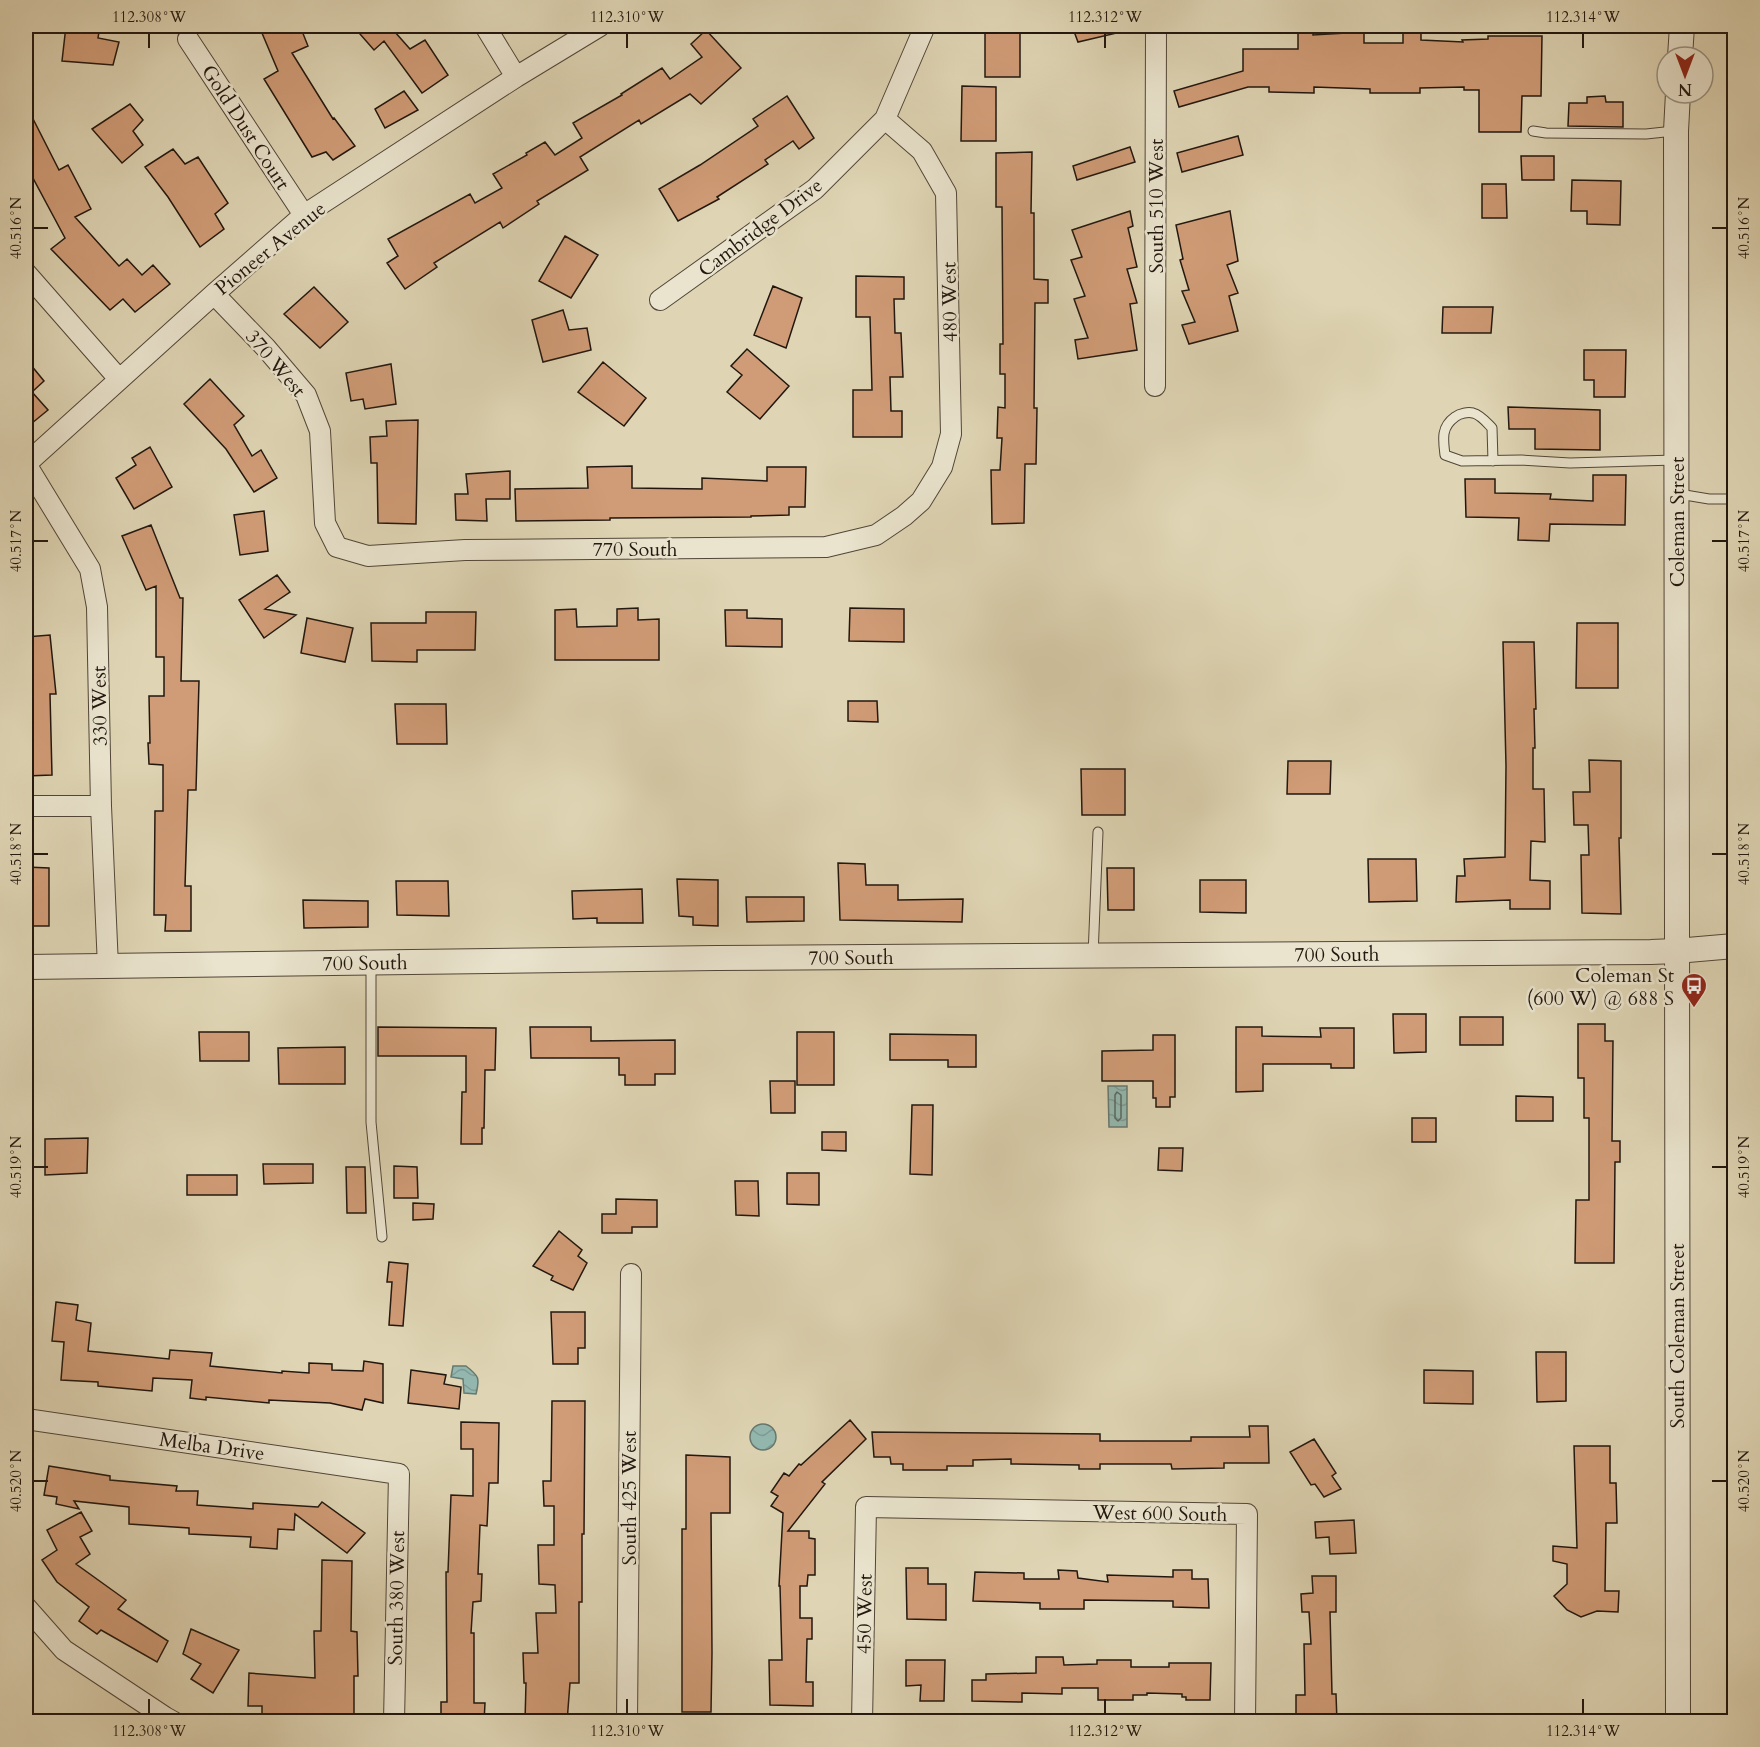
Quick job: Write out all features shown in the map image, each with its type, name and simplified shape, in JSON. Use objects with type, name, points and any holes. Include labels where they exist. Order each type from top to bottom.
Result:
[{"type":"street","points":[[485,26],[516,77]]},
{"type":"street","name":"Pioneer Avenue","points":[[26,464],[304,215],[516,77],[600,26]]},
{"type":"street","name":"Cambridge Drive","points":[[660,300],[815,189],[885,119],[925,26]]},
{"type":"street","name":"South 510 West","points":[[1155,386],[1156,26]]},
{"type":"street","points":[[1681,45],[1682,26]]},
{"type":"street","name":"Gold Dust Court","points":[[188,39],[304,215]]},
{"type":"street","name":"Coleman Street","points":[[1676,951],[1677,105]]},
{"type":"street","name":"480 West","points":[[885,119],[922,151],[946,193],[951,434],[942,467],[921,501]]},
{"type":"street","points":[[26,273],[119,379]]},
{"type":"street","name":"370 West","points":[[214,294],[266,348],[306,396],[320,431],[325,523],[337,547]]},
{"type":"street","name":"330 West","points":[[26,464],[90,569],[97,607],[100,806],[108,966]]},
{"type":"street","name":"770 South","points":[[337,547],[368,556],[465,550],[826,547],[876,535],[921,501]]},
{"type":"street","points":[[26,806],[100,806]]},
{"type":"street","name":"700 South","points":[[26,967],[1676,951],[1734,946]]},
{"type":"street","name":"South Coleman Street","points":[[1676,951],[1678,1722]]},
{"type":"street","name":"South 425 West","points":[[627,1722],[631,1274]]},
{"type":"street","name":"Melba Drive","points":[[26,1419],[399,1474]]},
{"type":"street","name":"South 380 West","points":[[394,1722],[399,1474]]},
{"type":"street","name":"450 West","points":[[862,1722],[866,1508]]},
{"type":"street","name":"West 600 South","points":[[866,1508],[1247,1514],[1245,1722]]},
{"type":"street","points":[[26,1606],[64,1650],[174,1722]]},
{"type":"lane","points":[[1533,131],[1646,134],[1676,131]]},
{"type":"lane","points":[[1493,461],[1492,428],[1481,418],[1473,413],[1459,414],[1448,422],[1443,443],[1445,455],[1462,461],[1570,462],[1677,460]]},
{"type":"lane","points":[[1676,493],[1709,499],[1734,500]]},
{"type":"lane","points":[[1093,956],[1098,832]]},
{"type":"lane","points":[[371,963],[371,1122],[382,1237]]},
{"type":"water","points":[[1108,1086],[1127,1086],[1127,1127],[1109,1127]]},
{"type":"water","points":[[453,1366],[466,1366],[476,1375],[478,1384],[476,1394],[464,1393],[463,1379],[451,1377]]},
{"type":"water","points":[[763,1424],[772,1428],[776,1437],[772,1446],[763,1450],[754,1446],[750,1437],[754,1428]]},
{"type":"building","points":[[66,26],[100,26],[98,38],[119,42],[113,65],[62,61]]},
{"type":"building","points":[[259,26],[300,26],[308,46],[292,53],[333,119],[355,146],[333,160],[326,152],[312,157],[264,79],[278,71]]},
{"type":"building","points":[[353,26],[402,26],[395,32],[410,49],[425,40],[448,75],[422,93],[384,41],[374,50]]},
{"type":"building","points":[[985,26],[1020,26],[1020,77],[985,77]]},
{"type":"building","points":[[1072,26],[1121,26],[1121,32],[1078,42]]},
{"type":"building","points":[[706,30],[741,68],[701,104],[690,94],[641,124],[639,120],[580,157],[588,170],[537,201],[539,204],[503,228],[500,222],[434,263],[437,267],[405,289],[387,263],[398,256],[388,239],[470,194],[475,203],[502,188],[493,174],[545,142],[555,155],[582,138],[573,123],[622,95],[662,68],[670,79],[702,57],[691,44]]},
{"type":"building","points":[[1403,30],[1421,31],[1421,40],[1463,42],[1462,40],[1488,39],[1488,36],[1542,36],[1541,96],[1522,96],[1521,132],[1479,132],[1479,90],[1464,90],[1464,87],[1420,88],[1420,93],[1370,93],[1370,89],[1314,87],[1314,93],[1269,92],[1269,87],[1248,87],[1179,107],[1174,91],[1243,71],[1243,49],[1298,49],[1298,31],[1313,31],[1313,35],[1364,32],[1364,43],[1403,43]]},
{"type":"building","points":[[962,86],[996,87],[996,141],[961,141]]},
{"type":"building","points":[[404,91],[418,110],[385,128],[375,109]]},
{"type":"building","points":[[787,96],[814,138],[799,149],[793,141],[765,160],[768,164],[717,197],[719,199],[678,221],[659,189],[758,126],[753,119]]},
{"type":"building","points":[[1605,96],[1606,102],[1623,102],[1623,127],[1568,126],[1569,103],[1587,103],[1587,97]]},
{"type":"building","points":[[130,104],[143,120],[133,131],[143,145],[122,163],[92,129]]},
{"type":"building","points":[[26,105],[59,170],[68,165],[91,209],[75,217],[119,266],[127,259],[142,275],[153,265],[170,284],[135,312],[123,299],[110,310],[51,249],[65,238],[26,165]]},
{"type":"building","points":[[1238,136],[1243,155],[1182,172],[1177,153]]},
{"type":"building","points":[[1130,147],[1135,162],[1077,180],[1073,166]]},
{"type":"building","points":[[173,149],[185,164],[198,157],[228,203],[215,214],[224,229],[200,247],[168,197],[145,167]]},
{"type":"building","points":[[1032,152],[1031,213],[1034,213],[1034,279],[1048,280],[1048,303],[1035,303],[1036,464],[1025,464],[1024,523],[992,524],[991,470],[1000,470],[1002,438],[997,438],[998,407],[1005,408],[1005,374],[1000,374],[1000,344],[1003,344],[1002,207],[996,207],[996,153]]},
{"type":"building","points":[[1521,156],[1554,156],[1554,180],[1522,180]]},
{"type":"building","points":[[1572,180],[1621,181],[1620,225],[1587,224],[1587,211],[1571,211]]},
{"type":"building","points":[[1482,184],[1506,184],[1507,218],[1482,218]]},
{"type":"building","points":[[1130,211],[1133,226],[1128,228],[1137,267],[1127,269],[1137,303],[1130,304],[1137,350],[1078,359],[1075,340],[1088,338],[1074,299],[1085,296],[1071,260],[1082,257],[1072,230]]},
{"type":"building","points":[[1230,211],[1238,261],[1227,265],[1238,293],[1229,296],[1238,331],[1189,344],[1182,325],[1195,322],[1182,291],[1189,290],[1180,260],[1183,259],[1176,225]]},
{"type":"building","points":[[565,236],[598,255],[571,298],[539,281]]},
{"type":"building","points":[[856,276],[904,277],[904,299],[894,299],[895,333],[901,333],[903,377],[890,377],[891,411],[902,411],[902,437],[853,437],[853,390],[872,390],[870,317],[856,317]]},
{"type":"building","points":[[773,286],[802,298],[786,348],[754,335]]},
{"type":"building","points":[[314,287],[348,322],[320,348],[284,314]]},
{"type":"building","points":[[1443,307],[1493,307],[1491,333],[1442,333]]},
{"type":"building","points":[[563,310],[569,330],[587,328],[591,350],[543,362],[532,320]]},
{"type":"building","points":[[747,349],[789,386],[760,419],[727,392],[742,375],[731,366]]},
{"type":"building","points":[[1584,350],[1626,350],[1625,397],[1594,397],[1594,380],[1584,380]]},
{"type":"building","points":[[26,359],[44,381],[32,392],[48,410],[26,428]]},
{"type":"building","points":[[603,362],[646,398],[624,426],[578,392]]},
{"type":"building","points":[[391,364],[396,404],[365,409],[363,399],[351,401],[346,373]]},
{"type":"building","points":[[210,379],[244,416],[234,425],[252,456],[261,450],[277,478],[254,492],[226,449],[184,404]]},
{"type":"building","points":[[1508,407],[1600,410],[1600,450],[1535,449],[1535,429],[1509,429]]},
{"type":"building","points":[[418,420],[416,524],[378,523],[377,463],[371,463],[370,437],[387,436],[386,421]]},
{"type":"building","points":[[150,447],[172,487],[134,509],[116,478],[136,465],[132,458]]},
{"type":"building","points":[[632,466],[632,488],[702,489],[702,478],[767,481],[767,467],[806,467],[805,507],[789,507],[789,515],[751,517],[516,521],[515,489],[588,488],[587,467]]},
{"type":"building","points":[[510,471],[510,499],[486,499],[487,521],[456,520],[455,494],[468,494],[466,474]]},
{"type":"building","points":[[1593,475],[1626,475],[1625,525],[1550,524],[1549,541],[1518,540],[1519,518],[1466,517],[1465,479],[1495,479],[1495,493],[1551,494],[1550,499],[1593,501]]},
{"type":"building","points":[[264,511],[268,551],[240,555],[234,515]]},
{"type":"building","points":[[151,525],[180,598],[183,598],[181,681],[199,681],[196,790],[188,790],[185,886],[191,886],[191,931],[165,931],[166,915],[154,915],[155,811],[163,811],[163,765],[149,764],[149,696],[164,696],[164,657],[156,657],[156,586],[146,590],[122,536]]},
{"type":"building","points":[[277,575],[290,592],[265,609],[296,615],[264,638],[239,600]]},
{"type":"building","points":[[638,608],[638,620],[659,619],[659,660],[555,660],[555,610],[576,609],[577,627],[617,626],[617,609]]},
{"type":"building","points":[[850,608],[904,609],[904,642],[849,641]]},
{"type":"building","points":[[725,610],[747,610],[747,618],[782,619],[782,647],[726,646]]},
{"type":"building","points":[[426,612],[476,612],[475,650],[417,650],[417,662],[372,661],[371,623],[426,623]]},
{"type":"building","points":[[307,618],[353,628],[345,662],[301,653]]},
{"type":"building","points":[[1577,623],[1618,623],[1618,688],[1576,688]]},
{"type":"building","points":[[50,635],[56,694],[50,694],[52,775],[26,776],[26,637]]},
{"type":"building","points":[[1503,642],[1534,642],[1536,709],[1534,709],[1533,789],[1544,789],[1545,842],[1531,841],[1530,880],[1550,881],[1550,909],[1510,909],[1510,900],[1456,902],[1457,876],[1465,876],[1464,859],[1505,857],[1506,766]]},
{"type":"building","points":[[848,701],[877,701],[878,722],[848,721]]},
{"type":"building","points":[[395,704],[446,704],[447,744],[397,744]]},
{"type":"building","points":[[1589,760],[1621,761],[1621,838],[1619,838],[1621,914],[1582,913],[1581,855],[1589,855],[1588,825],[1574,825],[1573,792],[1590,792]]},
{"type":"building","points":[[1288,761],[1331,761],[1330,794],[1287,794]]},
{"type":"building","points":[[1081,769],[1125,769],[1125,815],[1082,815]]},
{"type":"building","points":[[1368,859],[1416,859],[1417,901],[1369,902]]},
{"type":"building","points":[[838,863],[865,864],[866,885],[898,885],[898,900],[963,899],[962,922],[840,920]]},
{"type":"building","points":[[26,867],[49,868],[49,926],[26,926]]},
{"type":"building","points":[[1107,868],[1134,868],[1134,910],[1108,910]]},
{"type":"building","points":[[677,879],[718,880],[718,926],[693,925],[693,917],[679,916]]},
{"type":"building","points":[[1200,880],[1246,880],[1246,913],[1200,912]]},
{"type":"building","points":[[396,881],[448,881],[449,916],[397,915]]},
{"type":"building","points":[[642,889],[643,923],[597,923],[597,918],[573,919],[572,891]]},
{"type":"building","points":[[746,897],[804,897],[804,921],[747,922]]},
{"type":"building","points":[[303,900],[368,901],[368,927],[304,928]]},
{"type":"building","points":[[1393,1014],[1426,1014],[1426,1052],[1394,1053]]},
{"type":"building","points":[[1460,1017],[1503,1017],[1503,1045],[1460,1045]]},
{"type":"building","points":[[1578,1024],[1605,1024],[1605,1041],[1613,1041],[1612,1141],[1620,1141],[1620,1162],[1615,1162],[1614,1263],[1575,1263],[1576,1200],[1589,1200],[1589,1118],[1584,1118],[1584,1078],[1578,1078]]},
{"type":"building","points":[[378,1027],[496,1028],[495,1070],[485,1070],[482,1144],[461,1144],[462,1092],[466,1092],[466,1056],[378,1056]]},
{"type":"building","points":[[530,1027],[591,1027],[591,1041],[675,1040],[675,1074],[655,1074],[655,1085],[625,1085],[625,1075],[619,1075],[619,1058],[531,1058]]},
{"type":"building","points":[[1236,1027],[1262,1027],[1262,1036],[1321,1037],[1320,1028],[1354,1028],[1354,1068],[1331,1068],[1331,1064],[1263,1064],[1263,1091],[1236,1092]]},
{"type":"building","points":[[199,1032],[249,1032],[249,1061],[200,1061]]},
{"type":"building","points":[[797,1032],[834,1032],[834,1085],[797,1085]]},
{"type":"building","points":[[890,1034],[976,1035],[976,1067],[948,1067],[948,1060],[890,1060]]},
{"type":"building","points":[[1153,1035],[1175,1035],[1175,1097],[1170,1097],[1170,1107],[1156,1107],[1156,1098],[1153,1098],[1153,1081],[1102,1081],[1102,1051],[1153,1050]]},
{"type":"building","points":[[345,1047],[345,1084],[279,1084],[278,1048]]},
{"type":"building","points":[[770,1081],[795,1081],[795,1113],[771,1113]]},
{"type":"building","points":[[1516,1096],[1553,1097],[1553,1121],[1516,1121]]},
{"type":"building","points":[[912,1105],[933,1105],[932,1175],[910,1174]]},
{"type":"building","points":[[1412,1118],[1436,1118],[1436,1142],[1412,1142]]},
{"type":"building","points":[[822,1132],[846,1132],[846,1151],[822,1150]]},
{"type":"building","points":[[88,1138],[87,1173],[45,1175],[45,1139]]},
{"type":"building","points":[[1159,1148],[1183,1148],[1182,1171],[1158,1170]]},
{"type":"building","points":[[263,1164],[313,1164],[313,1183],[264,1184]]},
{"type":"building","points":[[394,1166],[417,1167],[418,1198],[394,1198]]},
{"type":"building","points":[[346,1167],[365,1167],[366,1213],[347,1213]]},
{"type":"building","points":[[787,1173],[819,1173],[819,1205],[787,1204]]},
{"type":"building","points":[[187,1175],[237,1175],[237,1195],[187,1195]]},
{"type":"building","points":[[735,1181],[758,1181],[759,1216],[736,1215]]},
{"type":"building","points":[[616,1199],[657,1200],[657,1227],[632,1227],[632,1233],[602,1233],[602,1214],[616,1214]]},
{"type":"building","points":[[413,1203],[434,1204],[433,1219],[413,1220]]},
{"type":"building","points":[[559,1231],[582,1250],[578,1256],[587,1263],[573,1290],[551,1280],[553,1276],[533,1266]]},
{"type":"building","points":[[389,1262],[408,1264],[403,1326],[389,1325],[392,1282],[387,1282]]},
{"type":"building","points":[[56,1302],[78,1305],[76,1320],[91,1323],[88,1351],[169,1359],[170,1350],[212,1353],[210,1366],[282,1373],[282,1371],[309,1373],[309,1363],[332,1364],[332,1370],[363,1371],[364,1361],[383,1364],[383,1403],[365,1399],[362,1410],[330,1403],[269,1400],[269,1403],[206,1397],[206,1400],[190,1398],[192,1380],[153,1378],[152,1391],[98,1386],[98,1382],[61,1380],[64,1342],[52,1341]]},
{"type":"building","points":[[551,1312],[585,1312],[585,1348],[578,1348],[578,1364],[553,1364]]},
{"type":"building","points":[[1536,1352],[1566,1352],[1566,1401],[1537,1402]]},
{"type":"building","points":[[411,1370],[446,1375],[444,1384],[461,1387],[459,1409],[408,1403]]},
{"type":"building","points":[[1424,1370],[1473,1371],[1473,1404],[1424,1403]]},
{"type":"building","points":[[552,1401],[585,1401],[584,1534],[582,1534],[582,1602],[579,1602],[579,1683],[570,1683],[567,1722],[525,1722],[526,1683],[524,1683],[523,1653],[538,1653],[536,1613],[556,1613],[555,1585],[539,1584],[538,1545],[554,1545],[554,1506],[544,1506],[543,1481],[551,1481]]},
{"type":"building","points":[[850,1420],[866,1439],[822,1482],[825,1484],[788,1531],[809,1531],[809,1538],[815,1539],[815,1575],[808,1575],[807,1586],[800,1586],[800,1618],[812,1618],[812,1639],[807,1639],[806,1682],[813,1682],[813,1706],[770,1705],[769,1660],[782,1660],[779,1586],[783,1513],[771,1506],[778,1496],[771,1492],[784,1473],[789,1476],[799,1464],[801,1465]]},
{"type":"building","points":[[461,1422],[499,1423],[498,1483],[489,1483],[487,1526],[480,1525],[478,1574],[482,1574],[481,1601],[473,1602],[471,1633],[474,1633],[474,1703],[485,1703],[484,1722],[441,1722],[441,1702],[447,1702],[446,1572],[448,1572],[451,1495],[473,1496],[473,1449],[461,1449]]},
{"type":"building","points":[[1249,1426],[1268,1426],[1269,1463],[1224,1463],[1224,1468],[1172,1469],[1171,1464],[1100,1464],[1100,1469],[1079,1469],[1079,1465],[1011,1464],[1011,1459],[973,1460],[973,1466],[947,1466],[947,1470],[903,1470],[903,1464],[891,1464],[890,1457],[874,1457],[872,1432],[1100,1434],[1100,1441],[1191,1441],[1191,1437],[1250,1437]]},
{"type":"building","points":[[1314,1439],[1336,1473],[1332,1476],[1341,1489],[1324,1497],[1315,1484],[1311,1485],[1290,1452]]},
{"type":"building","points":[[1574,1446],[1610,1446],[1610,1483],[1616,1483],[1617,1523],[1606,1523],[1605,1591],[1619,1591],[1618,1612],[1597,1611],[1581,1617],[1567,1610],[1554,1596],[1567,1584],[1567,1564],[1553,1561],[1553,1546],[1577,1548]]},
{"type":"building","points":[[686,1455],[730,1457],[730,1513],[711,1513],[711,1712],[682,1712],[682,1529],[686,1529]]},
{"type":"building","points":[[49,1466],[110,1476],[110,1480],[177,1486],[176,1491],[198,1491],[197,1505],[253,1509],[253,1503],[318,1507],[322,1502],[365,1533],[347,1553],[295,1514],[294,1530],[278,1529],[277,1549],[250,1547],[251,1537],[189,1534],[189,1528],[129,1524],[129,1507],[74,1501],[79,1509],[56,1504],[57,1497],[44,1495]]},
{"type":"building","points":[[81,1512],[92,1531],[80,1537],[90,1554],[76,1564],[126,1600],[118,1609],[168,1641],[157,1662],[101,1630],[97,1634],[79,1621],[89,1607],[57,1582],[42,1560],[57,1550],[47,1530]]},
{"type":"building","points":[[1354,1520],[1356,1553],[1330,1554],[1329,1537],[1316,1538],[1315,1522]]},
{"type":"building","points":[[322,1560],[352,1561],[351,1631],[357,1632],[358,1676],[354,1676],[354,1716],[314,1715],[313,1720],[262,1716],[262,1706],[248,1706],[249,1673],[315,1678],[314,1631],[321,1631]]},
{"type":"building","points":[[906,1568],[928,1568],[928,1584],[946,1584],[946,1620],[907,1619]]},
{"type":"building","points":[[1058,1570],[1077,1571],[1078,1578],[1108,1582],[1107,1575],[1173,1577],[1173,1570],[1192,1570],[1192,1579],[1208,1579],[1209,1608],[1173,1607],[1173,1601],[1084,1600],[1084,1609],[1040,1609],[1040,1603],[973,1601],[975,1572],[1024,1573],[1024,1579],[1059,1579]]},
{"type":"building","points":[[1312,1576],[1336,1576],[1336,1612],[1330,1612],[1332,1694],[1336,1694],[1337,1722],[1296,1722],[1296,1695],[1305,1695],[1304,1644],[1311,1644],[1309,1612],[1302,1612],[1301,1594],[1313,1593]]},
{"type":"building","points":[[191,1629],[239,1650],[213,1693],[191,1679],[201,1664],[183,1654]]},
{"type":"building","points":[[1036,1657],[1063,1657],[1064,1665],[1097,1664],[1097,1660],[1131,1660],[1131,1667],[1169,1667],[1169,1663],[1211,1663],[1210,1700],[1186,1700],[1182,1694],[1147,1693],[1147,1695],[1133,1695],[1133,1700],[1098,1700],[1098,1688],[1062,1688],[1062,1694],[1022,1693],[1022,1702],[972,1701],[972,1680],[986,1680],[986,1674],[1036,1673]]},
{"type":"building","points":[[906,1660],[945,1660],[944,1701],[920,1701],[921,1685],[906,1686]]},
{"type":"place","name":"Coleman St (600 W) @ 688 S","points":[[1694,1009]]}]
